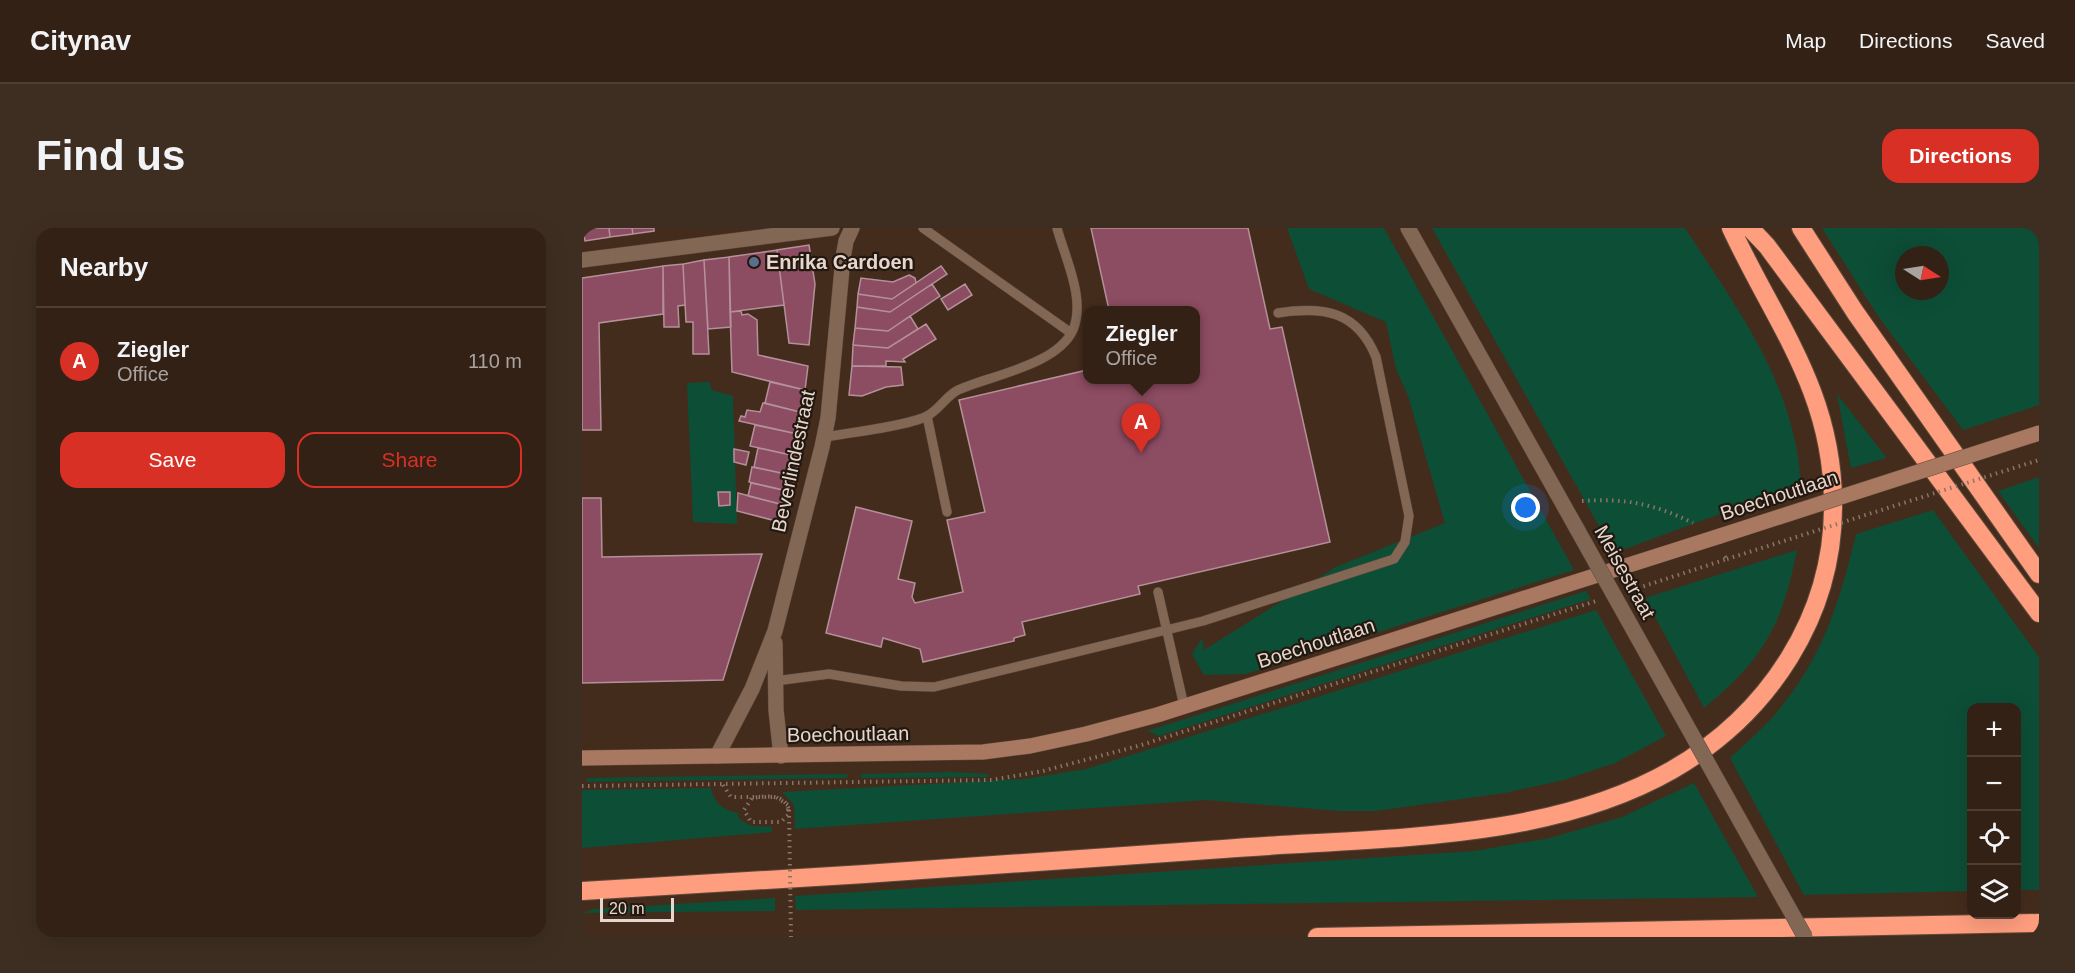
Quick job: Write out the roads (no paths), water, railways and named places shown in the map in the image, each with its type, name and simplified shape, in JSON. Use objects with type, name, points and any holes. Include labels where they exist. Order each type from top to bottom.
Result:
[{"type":"highway","points":[[1716,228],[1754,277]]},
{"type":"highway","points":[[582,891],[930,871],[1452,832],[1543,818],[1585,807],[1630,790],[1672,770],[1716,740],[1750,712],[1780,675],[1802,638],[1821,590],[1829,552],[1834,505],[1831,462],[1824,425],[1808,375],[1754,277],[1731,228]]},
{"type":"highway","points":[[1750,228],[1767,246],[2039,613]]},
{"type":"highway","points":[[1801,228],[1855,312],[2039,574]]},
{"type":"highway","points":[[1317,937],[2039,923]]},
{"type":"main road","name":"Boechoutlaan","points":[[582,758],[983,752],[1030,746],[1086,734],[1184,706],[2039,433]]},
{"type":"street","points":[[582,260],[832,228]]},
{"type":"street","name":"Beverlindestraat","points":[[717,756],[752,688],[775,631],[824,437],[843,258],[846,241],[852,228]]},
{"type":"street","name":"Meisestraat","points":[[1408,228],[1805,937]]},
{"type":"street","name":"Beverlindestraat","points":[[775,631],[775,681],[781,756]]},
{"type":"lane","points":[[922,228],[1071,333]]},
{"type":"lane","points":[[824,437],[927,416],[957,390],[1052,354],[1071,333],[1077,312],[1076,294],[1057,228]]},
{"type":"lane","points":[[775,681],[829,674],[902,686],[934,687],[1203,621],[1394,559],[1406,542],[1409,516],[1376,357],[1371,344],[1353,323],[1329,312],[1315,309],[1278,313]]},
{"type":"lane","points":[[927,416],[947,512]]},
{"type":"lane","points":[[1158,592],[1184,706]]},
{"type":"place","name":"Enrika Cardoen","points":[[754,262]]},
{"type":"place","name":"Ziegler","points":[[1141,453]]}]
